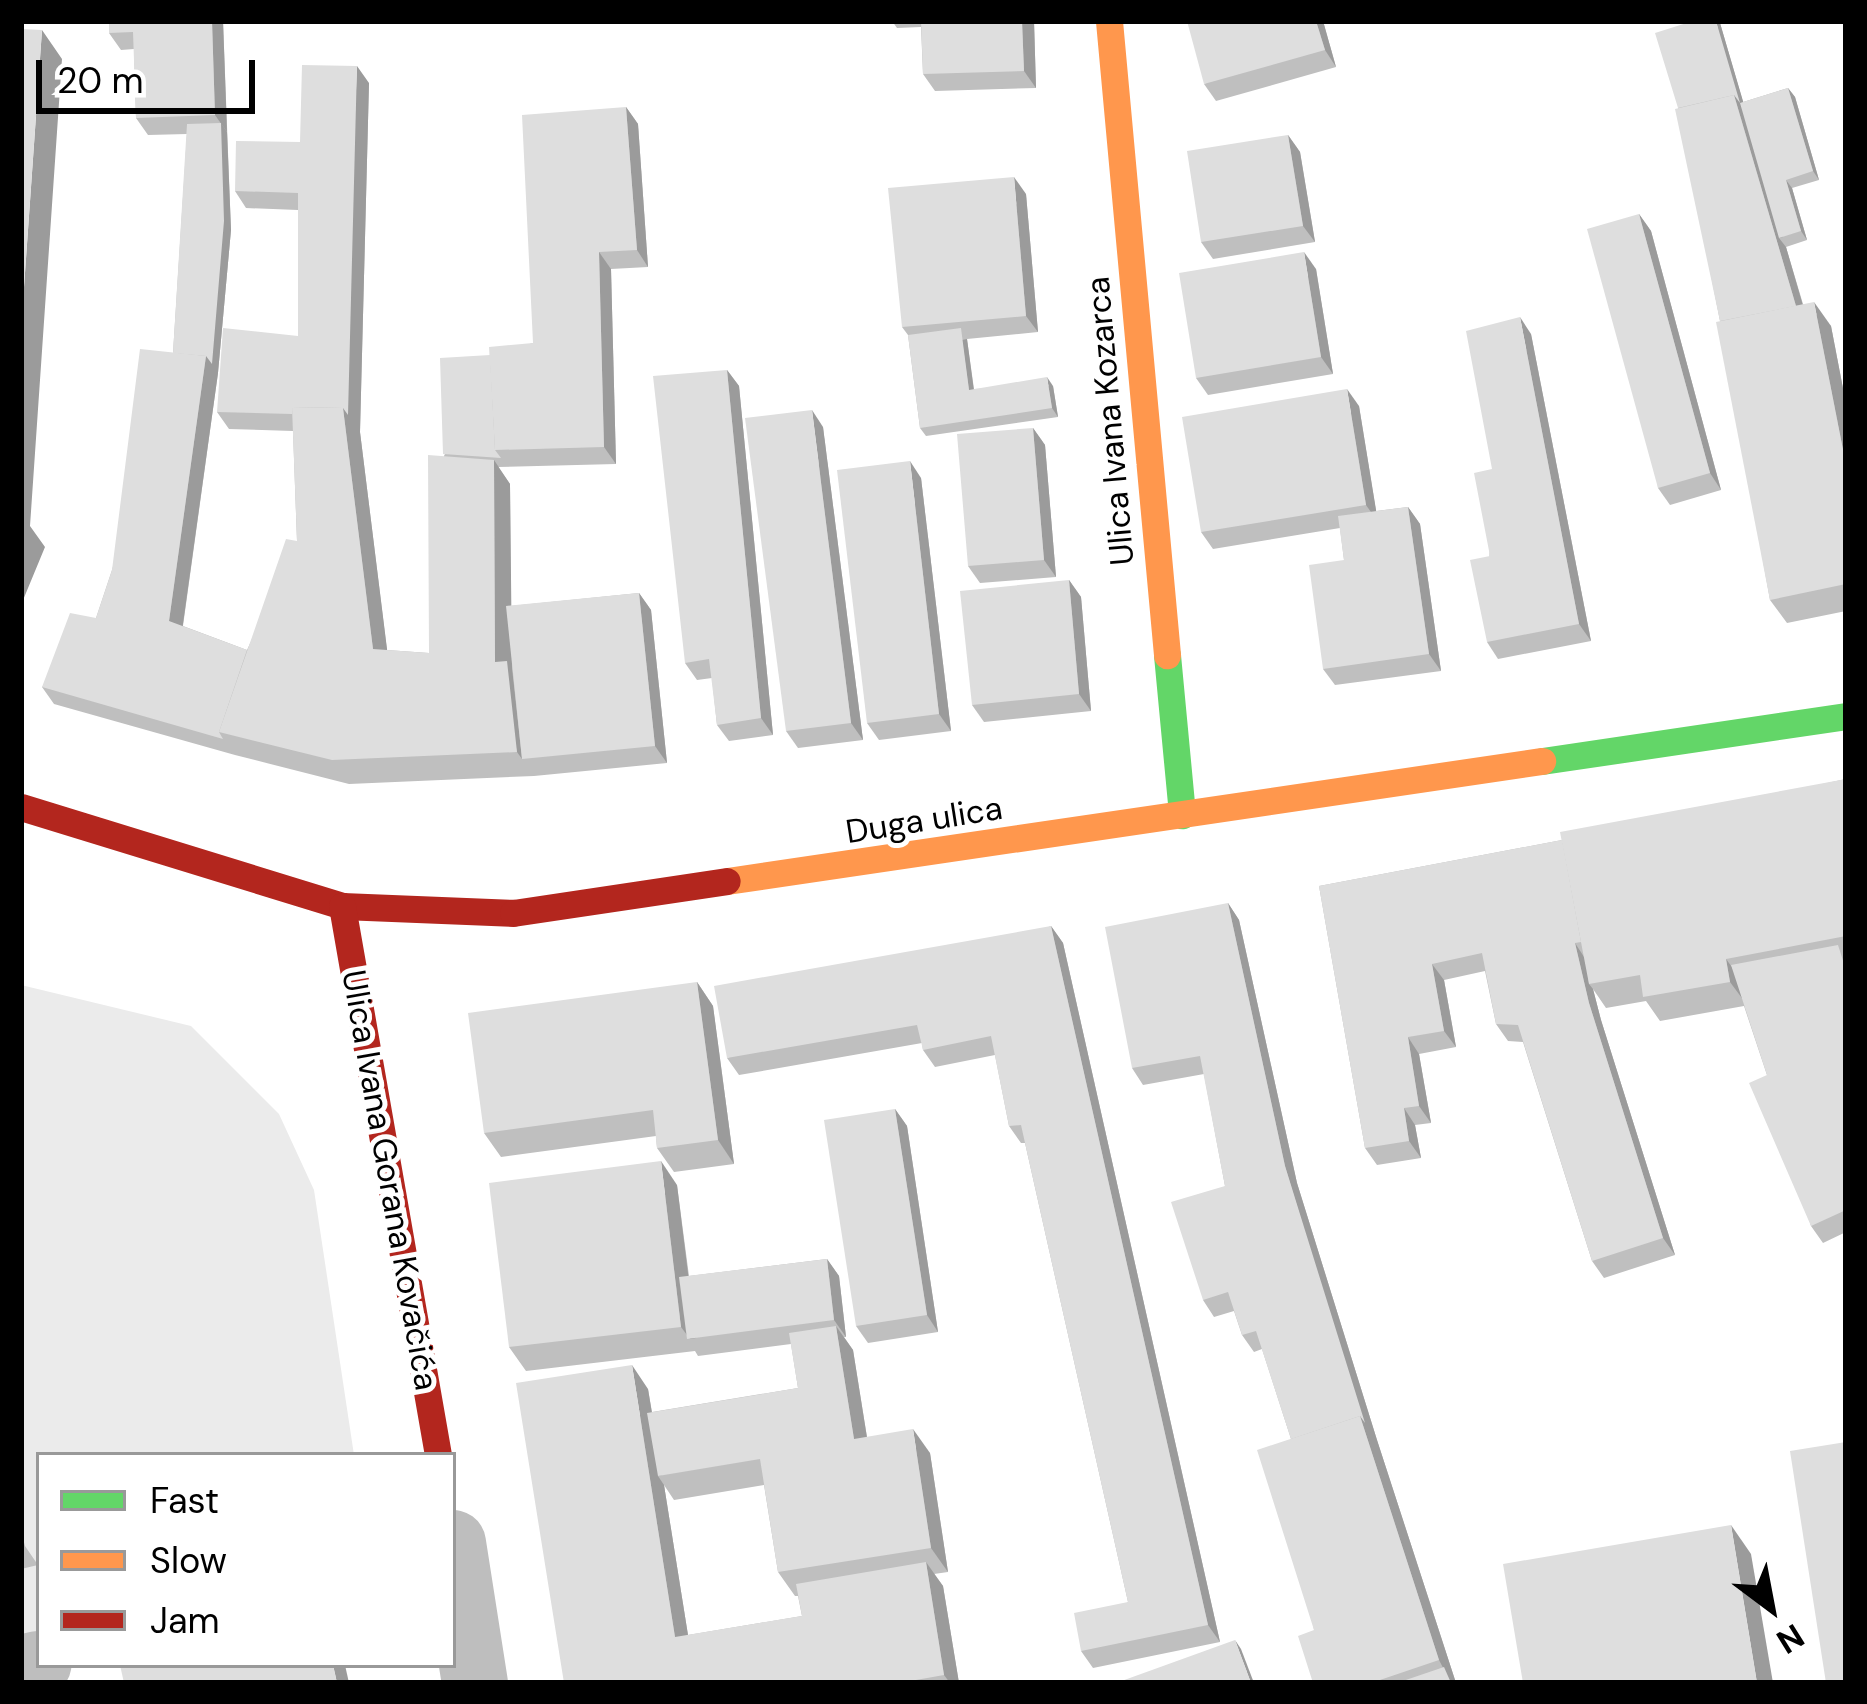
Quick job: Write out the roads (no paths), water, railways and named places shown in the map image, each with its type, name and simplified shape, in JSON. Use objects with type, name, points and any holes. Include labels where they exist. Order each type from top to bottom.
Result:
[{"type":"main road","name":"Ulica Ivana Kozarca","points":[[1109,21],[1182,815]]},
{"type":"main road","name":"Duga ulica","points":[[21,807],[342,906],[513,913],[1846,716]]},
{"type":"main road","name":"Ulica Ivana Gorana Kovačića","points":[[342,906],[436,1452]]},
{"type":"street","points":[[456,1570],[475,1683]]}]
